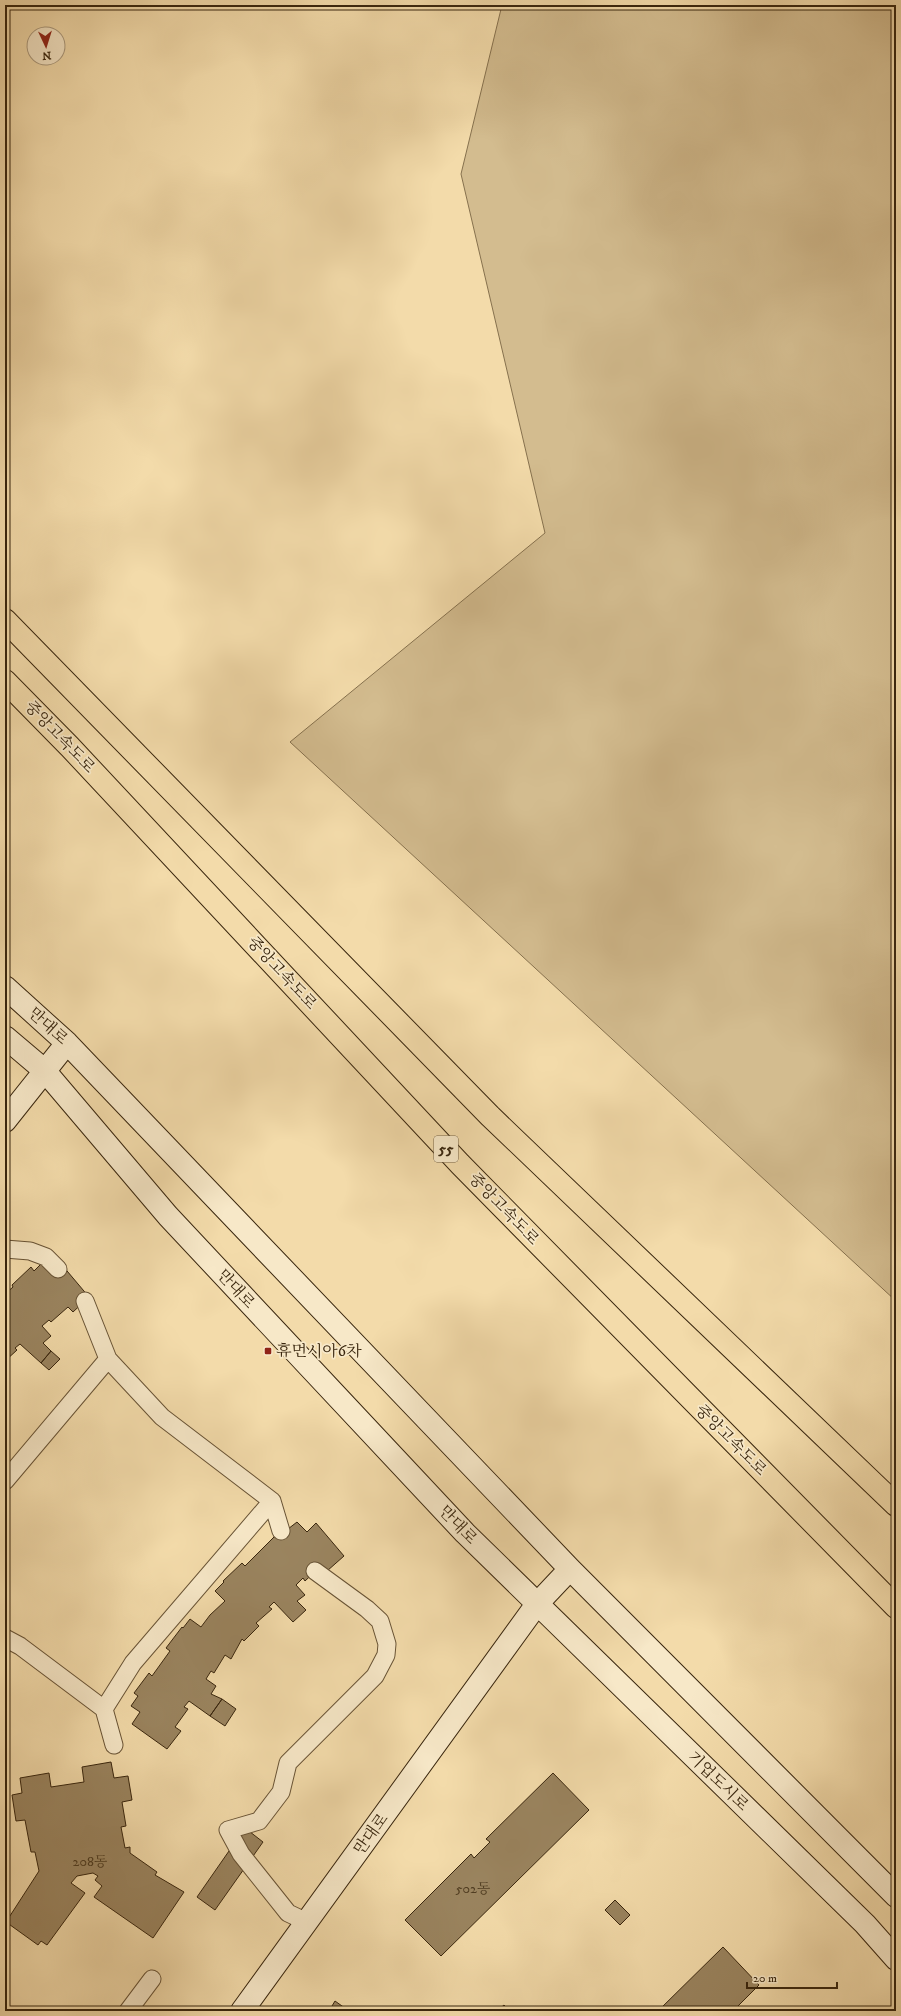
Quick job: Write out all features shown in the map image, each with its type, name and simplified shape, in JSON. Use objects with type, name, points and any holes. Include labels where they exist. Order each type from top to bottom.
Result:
[{"type":"highway","points":[[5,620],[490,1116],[896,1505]]},
{"type":"highway","name":"중앙고속도로","points":[[5,681],[70,747],[460,1164],[896,1607]]},
{"type":"street","name":"만대로","points":[[5,987],[68,1043],[570,1569]]},
{"type":"street","name":"만대로","points":[[5,1037],[44,1070],[168,1216],[465,1533],[538,1604],[242,2011]]},
{"type":"street","points":[[5,1121],[44,1070],[68,1043]]},
{"type":"street","points":[[538,1604],[570,1569],[896,1896]]},
{"type":"street","name":"기업도시로","points":[[538,1604],[865,1924],[896,1959]]},
{"type":"lane","points":[[5,1249],[30,1251],[46,1257],[58,1268]]},
{"type":"lane","points":[[86,1301],[108,1359],[162,1417],[272,1501],[280,1531]]},
{"type":"lane","points":[[5,1481],[108,1359]]},
{"type":"lane","points":[[104,1709],[133,1663],[272,1501]]},
{"type":"lane","points":[[307,1922],[288,1913],[241,1854],[228,1830],[259,1821],[281,1792],[288,1763],[375,1676],[386,1655],[387,1644],[380,1621],[367,1609],[315,1571]]},
{"type":"lane","points":[[5,1638],[20,1646],[104,1709],[114,1745]]},
{"type":"lane","points":[[128,2011],[152,1979]]},
{"type":"shaded area","points":[[502,5],[896,5],[896,1301],[290,742],[545,533],[461,174]]},
{"type":"building","points":[[42,1263],[62,1265],[89,1297],[73,1312],[68,1307],[51,1322],[49,1320],[42,1326],[51,1336],[43,1343],[51,1351],[41,1363],[20,1344],[15,1348],[17,1350],[5,1361],[5,1294],[13,1287],[12,1285],[31,1267],[34,1271]]},
{"type":"building","points":[[51,1351],[60,1359],[49,1370],[41,1363]]},
{"type":"building","points":[[297,1522],[307,1532],[316,1523],[344,1556],[327,1571],[322,1565],[305,1581],[303,1578],[296,1585],[305,1595],[297,1601],[306,1610],[293,1622],[274,1602],[269,1607],[272,1609],[256,1623],[259,1626],[244,1641],[242,1639],[231,1659],[225,1655],[214,1673],[211,1671],[206,1679],[216,1686],[211,1694],[222,1699],[210,1716],[189,1701],[184,1707],[188,1709],[175,1727],[181,1731],[167,1749],[132,1724],[140,1712],[131,1706],[138,1696],[134,1693],[149,1673],[152,1676],[170,1651],[166,1648],[182,1627],[183,1628],[190,1619],[201,1627],[210,1615],[225,1601],[215,1591],[224,1582],[223,1581],[242,1563],[245,1566],[285,1526],[288,1529]]},
{"type":"building","points":[[222,1699],[236,1709],[225,1726],[210,1716]]},
{"type":"building","points":[[111,1762],[114,1778],[128,1776],[132,1800],[122,1802],[126,1826],[121,1827],[125,1848],[130,1847],[130,1853],[157,1872],[155,1875],[184,1892],[153,1938],[94,1897],[102,1886],[95,1880],[98,1876],[93,1873],[77,1876],[71,1883],[85,1893],[47,1945],[41,1941],[38,1945],[6,1922],[39,1871],[35,1852],[31,1852],[25,1820],[16,1821],[12,1795],[22,1793],[20,1778],[49,1773],[51,1787],[84,1782],[82,1767]]},
{"type":"building","points":[[553,1773],[589,1810],[441,1956],[405,1920],[471,1854],[474,1858],[490,1842],[486,1839]]},
{"type":"building","points":[[245,1828],[263,1842],[215,1910],[197,1897]]},
{"type":"building","points":[[615,1900],[630,1915],[620,1925],[605,1910]]},
{"type":"building","points":[[723,1947],[759,1985],[733,2011],[658,2011]]},
{"type":"building","points":[[335,2001],[349,2011],[329,2011]]},
{"type":"building","points":[[504,2005],[510,2011],[497,2011]]},
{"type":"place","name":"휴먼시아6차","points":[[268,1351]]}]
